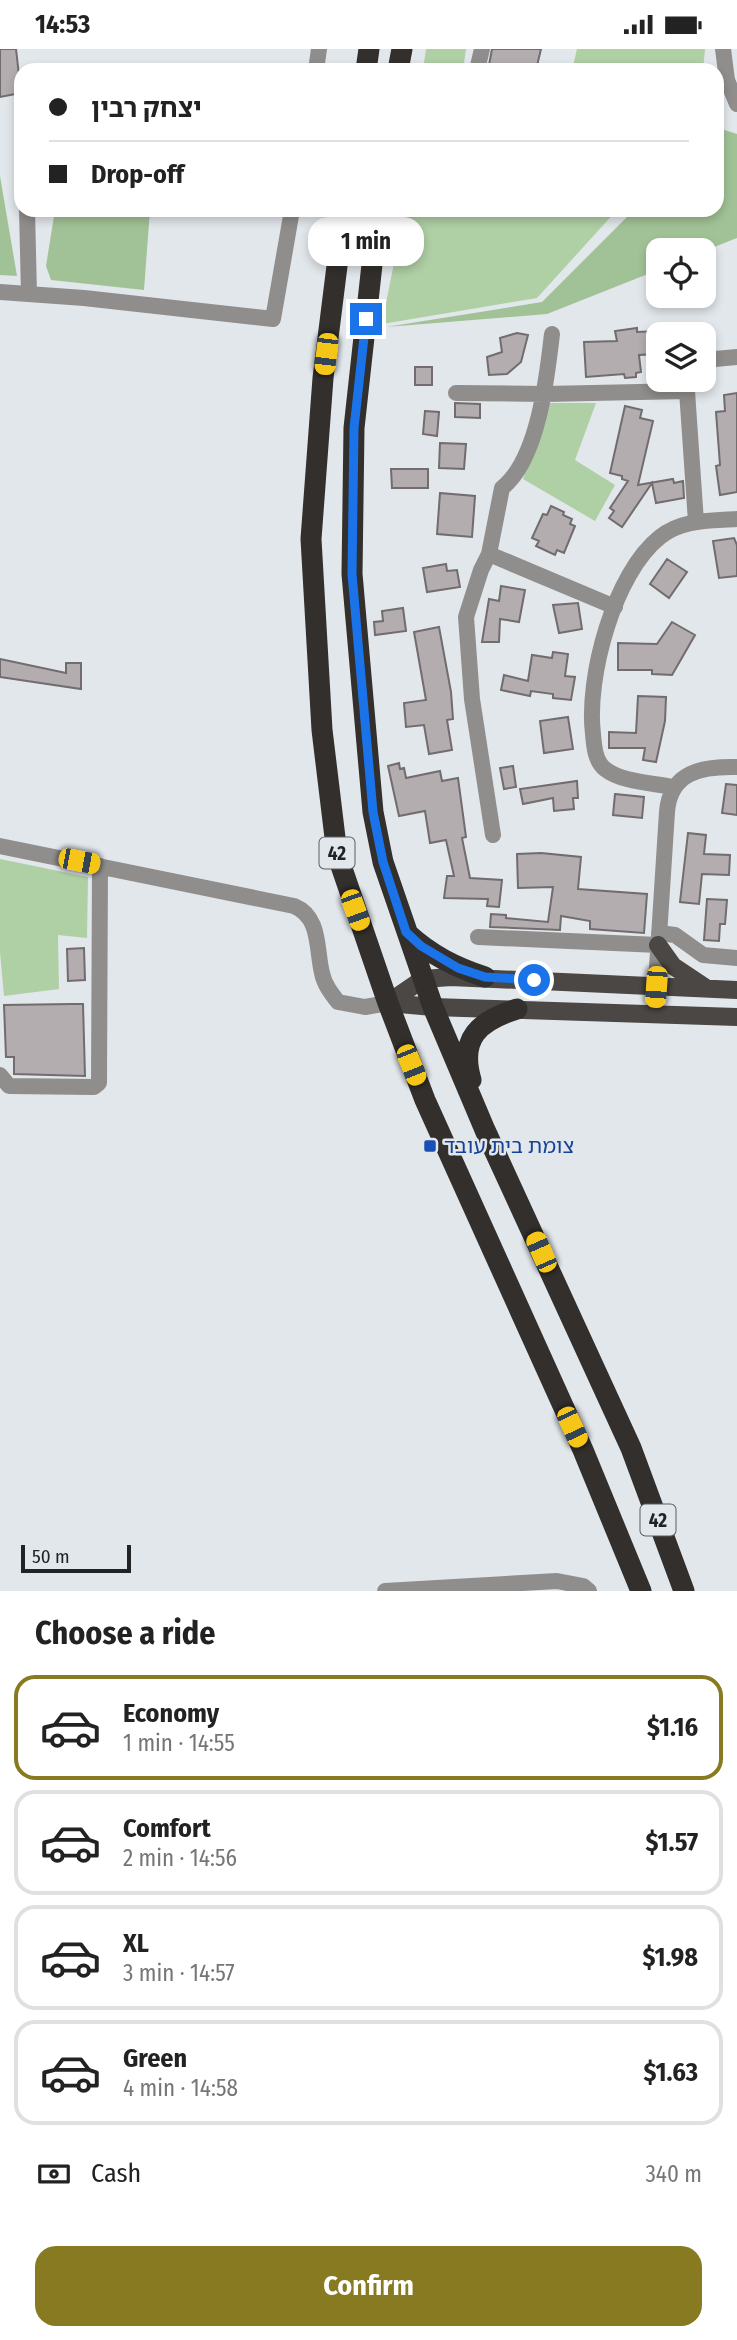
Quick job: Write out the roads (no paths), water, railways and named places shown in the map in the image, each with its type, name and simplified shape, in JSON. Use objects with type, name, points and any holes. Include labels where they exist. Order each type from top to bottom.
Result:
[{"type":"highway","name":"42","points":[[343,217],[323,378],[311,540],[322,730],[337,854],[388,1003],[476,1217],[583,1450],[641,1591]]},
{"type":"highway","name":"42","points":[[377,217],[354,428],[352,574],[373,812],[383,862],[433,1007],[485,1130],[631,1448],[684,1591]]},
{"type":"highway","points":[[406,932],[435,956],[458,968],[485,977]]},
{"type":"highway","points":[[485,1130],[468,1067],[468,1049],[472,1037],[489,1019],[517,1009]]},
{"type":"main road","points":[[659,939],[668,962],[709,989]]},
{"type":"main road","points":[[388,1003],[423,979],[485,977],[737,990]]},
{"type":"main road","points":[[388,1003],[433,1007],[737,1017]]},
{"type":"street","points":[[723,49],[727,81],[737,104]]},
{"type":"street","points":[[27,217],[29,294]]},
{"type":"street","points":[[0,292],[273,319],[291,217]]},
{"type":"street","points":[[493,835],[472,699],[466,617],[489,554],[502,488],[514,479],[545,394],[552,334]]},
{"type":"street","points":[[716,359],[737,357]]},
{"type":"street","points":[[456,393],[545,394],[646,388]]},
{"type":"street","points":[[686,392],[696,521]]},
{"type":"street","points":[[672,787],[611,773],[601,765],[596,755],[592,726],[593,684],[601,644],[632,573],[652,544],[668,531],[696,521],[737,519]]},
{"type":"street","points":[[489,554],[615,607]]},
{"type":"street","points":[[654,1014],[667,812],[672,787],[702,769],[737,767]]},
{"type":"street","points":[[0,846],[305,910],[315,930],[322,976],[338,1002],[366,1007],[388,1003]]},
{"type":"street","points":[[0,1075],[9,1086],[94,1087],[99,1083],[100,866]]},
{"type":"street","points":[[478,937],[659,939],[676,935],[703,955],[737,958]]},
{"type":"street","points":[[384,1591],[470,1589],[557,1581],[583,1586],[589,1591]]},
{"type":"place","name":"צומת בית עובד","points":[[430,1146]]}]
